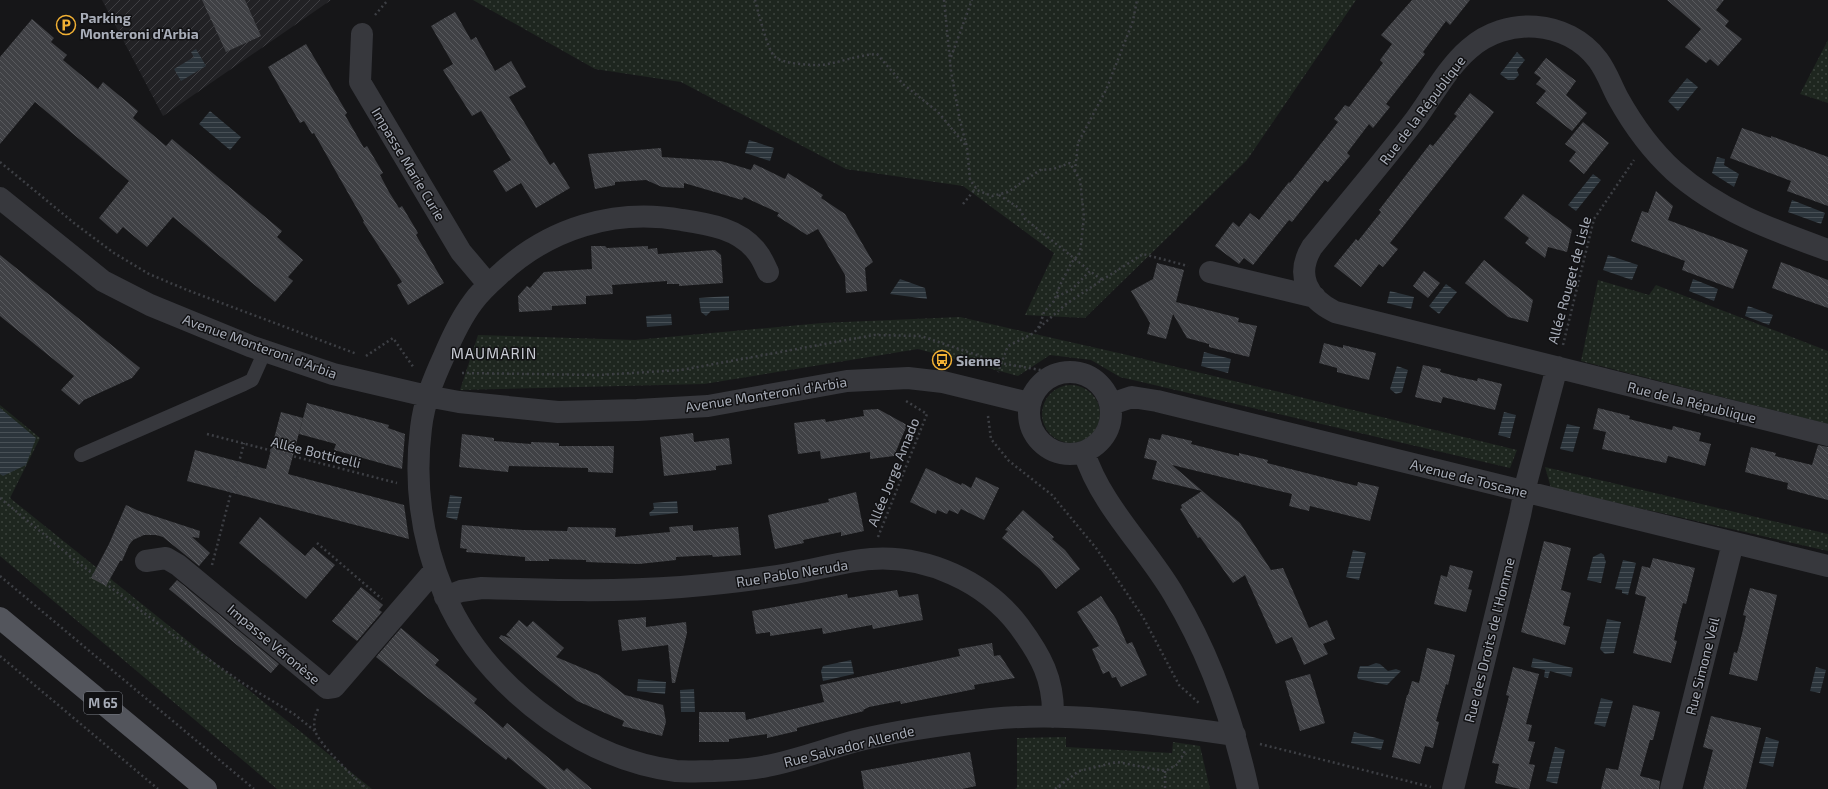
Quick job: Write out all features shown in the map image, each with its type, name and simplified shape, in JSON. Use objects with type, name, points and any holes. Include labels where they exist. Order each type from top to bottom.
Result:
[{"type":"main road","name":"M 65","points":[[0,618],[206,789]]},
{"type":"street","name":"Rue de la République","points":[[1828,250],[1764,227],[1715,202],[1674,171],[1646,142],[1627,114],[1598,59],[1576,40],[1564,33],[1534,26],[1518,26],[1491,35],[1479,41],[1458,59],[1398,142],[1312,247],[1306,257],[1303,274],[1305,283],[1315,297],[1326,307],[1335,312],[1828,435]]},
{"type":"street","name":"Impasse Marie Curie","points":[[362,34],[360,82],[461,252],[488,284]]},
{"type":"street","name":"Avenue Monteroni d'Arbia","points":[[0,198],[103,281],[150,305],[265,351],[333,374],[427,396],[459,402],[558,412],[637,410],[708,406],[847,381],[908,378],[943,382],[1029,403]]},
{"type":"street","name":"Rue Salvador Allende","points":[[768,272],[757,252],[742,236],[716,226],[685,220],[658,216],[634,216],[606,219],[580,226],[555,236],[508,266],[488,284],[473,301],[455,331],[427,396],[421,428],[418,477],[422,518],[434,571],[445,597],[473,646],[499,677],[527,704],[565,731],[587,743],[634,763],[681,780],[730,770],[763,767],[854,742],[922,728],[997,719],[1053,717],[1147,723],[1204,731],[1237,742]]},
{"type":"street","points":[[1210,272],[1315,297]]},
{"type":"street","points":[[1525,492],[1556,367]]},
{"type":"street","points":[[1073,372],[1091,378],[1104,390],[1110,404],[1112,413],[1109,427],[1102,440],[1084,452],[1063,454],[1049,449],[1041,443],[1033,432],[1029,418],[1029,403],[1040,385],[1045,380],[1058,373],[1073,372]]},
{"type":"street","name":"Avenue de Toscane","points":[[1110,404],[1132,397],[1156,401],[1828,566]]},
{"type":"street","points":[[1084,452],[1090,470],[1103,495],[1151,558],[1194,630],[1212,671],[1237,742],[1248,789]]},
{"type":"street","name":"Rue des Droits de l'Homme","points":[[1453,789],[1525,492]]},
{"type":"street","name":"Rue Simone Veil","points":[[1671,789],[1732,543]]},
{"type":"street","name":"Impasse Véronèse","points":[[146,561],[166,558],[178,565],[327,688],[334,687],[434,571]]},
{"type":"street","name":"Rue Pablo Neruda","points":[[445,597],[461,591],[482,588],[614,590],[744,582],[869,559],[907,560],[932,566],[954,575],[976,588],[996,603],[1014,620],[1028,638],[1049,679],[1053,698],[1053,717]]},
{"type":"lane","points":[[81,455],[252,380],[265,351]]},
{"type":"path","points":[[755,0],[765,36],[774,55],[786,62],[819,65],[862,54],[877,54],[903,84],[938,112],[967,147]]},
{"type":"path","points":[[944,0],[950,60],[960,121],[967,147],[970,180],[976,188],[979,191],[992,196],[998,195],[1008,192],[1040,170],[1070,163],[1080,180],[1084,217],[1080,252],[1074,259],[1060,285],[1056,298],[1044,312],[1040,325],[1036,331]]},
{"type":"path","points":[[950,60],[972,0]]},
{"type":"path","points":[[1075,171],[1078,143],[1106,90],[1133,21],[1137,0]]},
{"type":"path","name":"Allée Rouget de Lisle","points":[[1556,367],[1594,219],[1646,142]]},
{"type":"path","points":[[0,162],[74,223],[114,253],[149,274],[187,290],[354,353],[373,358]]},
{"type":"path","points":[[963,204],[976,188]]},
{"type":"path","points":[[998,195],[1019,208],[1025,219],[1102,280]]},
{"type":"path","points":[[1055,789],[1079,771],[1117,762],[1165,771],[1178,764],[1204,731],[1199,704],[1179,685],[1143,617],[1096,548],[1052,495],[1010,461],[991,440],[987,416],[991,393],[1000,363],[1008,346],[1036,331],[1066,304],[1143,254],[1210,272]]},
{"type":"path","points":[[1056,298],[1071,290],[1090,271]]},
{"type":"path","points":[[366,356],[394,338],[412,368],[464,374],[599,375],[681,370],[874,335],[921,336],[1000,363],[1058,373]]},
{"type":"path","name":"Allée Jorge Amado","points":[[869,559],[927,414],[906,402],[908,378]]},
{"type":"path","name":"Allée Botticelli","points":[[207,434],[419,489]]},
{"type":"path","points":[[206,588],[244,443]]},
{"type":"path","points":[[0,498],[76,561],[169,632],[244,684],[294,714],[315,731],[338,762],[367,789]]},
{"type":"path","points":[[317,543],[398,613]]},
{"type":"path","points":[[0,576],[254,789]]},
{"type":"path","points":[[0,656],[158,789]]},
{"type":"path","points":[[315,731],[314,719],[327,688]]},
{"type":"path","points":[[1237,742],[1257,743],[1432,787]]},
{"type":"path","points":[[1165,771],[1165,789]]},
{"type":"path","points":[[1059,786],[1063,789]]},
{"type":"shaded area","points":[[102,0],[331,0],[163,116]]},
{"type":"shaded area","points":[[473,0],[1356,0],[1247,160],[1085,318],[1025,315],[1054,253],[963,186],[846,169],[681,82],[595,69]]},
{"type":"shaded area","points":[[1828,40],[1828,103],[1800,94]]},
{"type":"shaded area","points":[[196,49],[206,66],[181,81],[174,69],[194,57],[191,52]]},
{"type":"shaded area","points":[[1517,52],[1525,60],[1517,70],[1519,75],[1514,80],[1508,80],[1500,74]]},
{"type":"shaded area","points":[[1687,78],[1698,87],[1678,111],[1668,101]]},
{"type":"shaded area","points":[[210,111],[241,137],[230,150],[199,124]]},
{"type":"shaded area","points":[[749,140],[774,148],[770,161],[745,153]]},
{"type":"shaded area","points":[[1717,157],[1725,159],[1724,165],[1739,174],[1734,187],[1712,173]]},
{"type":"shaded area","points":[[1593,174],[1601,180],[1576,211],[1568,205]]},
{"type":"shaded area","points":[[1792,200],[1825,213],[1821,224],[1788,212]]},
{"type":"shaded area","points":[[1608,255],[1638,265],[1632,280],[1603,270]]},
{"type":"shaded area","points":[[900,279],[925,288],[927,299],[890,294]]},
{"type":"shaded area","points":[[1693,279],[1718,289],[1714,301],[1689,291]]},
{"type":"shaded area","points":[[1598,280],[1649,295],[1656,285],[1828,351],[1828,424],[1581,361]]},
{"type":"shaded area","points":[[1446,284],[1457,292],[1439,314],[1429,306]]},
{"type":"shaded area","points":[[1390,291],[1414,297],[1411,309],[1387,303]]},
{"type":"shaded area","points":[[729,296],[729,310],[711,311],[706,316],[701,312],[699,298]]},
{"type":"shaded area","points":[[1748,306],[1773,315],[1769,325],[1745,316]]},
{"type":"shaded area","points":[[671,314],[672,325],[647,327],[646,316]]},
{"type":"shaded area","points":[[960,317],[1123,354],[1517,450],[1510,468],[1120,377],[1091,360],[1050,355],[1018,376],[918,349],[704,384],[460,390],[478,335],[635,340],[822,323]]},
{"type":"shaded area","points":[[1204,352],[1231,359],[1228,373],[1201,366]]},
{"type":"shaded area","points":[[1397,366],[1408,370],[1402,392],[1396,394],[1390,389]]},
{"type":"shaded area","points":[[1071,385],[1082,387],[1095,398],[1098,403],[1100,414],[1098,425],[1087,438],[1082,441],[1071,443],[1060,441],[1047,430],[1044,425],[1042,414],[1044,403],[1055,390],[1060,387]]},
{"type":"shaded area","points":[[0,405],[40,438],[10,498],[372,789],[277,789],[0,556]]},
{"type":"shaded area","points":[[0,408],[36,438],[26,465],[3,476],[0,474]]},
{"type":"shaded area","points":[[1504,412],[1516,415],[1510,438],[1498,435]]},
{"type":"shaded area","points":[[1567,424],[1580,427],[1573,452],[1560,449]]},
{"type":"shaded area","points":[[1545,467],[1828,534],[1828,551],[1551,488]]},
{"type":"shaded area","points":[[450,495],[462,497],[457,520],[446,517]]},
{"type":"shaded area","points":[[677,501],[678,513],[650,516],[649,513],[654,509],[653,503]]},
{"type":"shaded area","points":[[1353,550],[1366,553],[1359,580],[1346,577]]},
{"type":"shaded area","points":[[1601,553],[1604,555],[1606,561],[1601,583],[1587,580],[1593,557]]},
{"type":"shaded area","points":[[1623,560],[1636,563],[1628,595],[1622,593],[1622,590],[1615,589]]},
{"type":"shaded area","points":[[1607,619],[1621,622],[1614,653],[1605,654],[1600,649]]},
{"type":"shaded area","points":[[1533,658],[1573,668],[1571,677],[1550,671],[1548,678],[1544,677],[1545,670],[1531,667]]},
{"type":"shaded area","points":[[851,660],[854,674],[823,681],[821,671],[823,666]]},
{"type":"shaded area","points":[[1376,663],[1380,664],[1388,671],[1396,669],[1401,671],[1387,685],[1358,679],[1357,676],[1360,666],[1368,666]]},
{"type":"shaded area","points":[[1816,667],[1826,670],[1820,693],[1810,691]]},
{"type":"shaded area","points":[[638,679],[666,682],[665,694],[637,691]]},
{"type":"shaded area","points":[[694,689],[695,712],[681,712],[680,690]]},
{"type":"shaded area","points":[[1601,698],[1613,701],[1605,727],[1594,724]]},
{"type":"shaded area","points":[[1354,732],[1384,740],[1381,750],[1351,743]]},
{"type":"shaded area","points":[[1066,737],[1066,747],[1172,753],[1173,742],[1200,746],[1210,789],[1015,789],[1017,788],[1017,738]]},
{"type":"shaded area","points":[[1766,737],[1779,741],[1773,767],[1759,763]]},
{"type":"shaded area","points":[[1555,747],[1565,750],[1557,784],[1546,781]]},
{"type":"building","points":[[202,0],[245,0],[261,36],[226,52]]},
{"type":"building","points":[[1412,0],[1470,0],[1450,25],[1446,21],[1423,52],[1425,54],[1386,104],[1390,107],[1373,128],[1369,124],[1347,153],[1350,156],[1328,182],[1325,180],[1292,222],[1289,220],[1253,265],[1244,258],[1239,264],[1215,246],[1233,222],[1239,227],[1250,213],[1259,220],[1289,182],[1290,183],[1338,122],[1334,119],[1345,105],[1349,107],[1383,63],[1380,60],[1392,44],[1381,35]]},
{"type":"building","points":[[1667,0],[1724,0],[1716,10],[1729,21],[1725,26],[1742,39],[1718,66],[1710,59],[1706,63],[1685,47],[1701,29]]},
{"type":"building","points":[[455,12],[471,40],[476,37],[495,71],[511,61],[526,87],[509,97],[550,165],[554,162],[570,188],[536,208],[521,183],[506,192],[493,171],[511,160],[481,111],[472,116],[443,70],[453,64],[431,26]]},
{"type":"building","points":[[32,19],[54,38],[51,42],[67,55],[63,60],[98,89],[103,82],[138,111],[133,118],[166,146],[172,139],[282,231],[277,237],[303,260],[288,277],[293,281],[275,302],[173,217],[147,247],[123,227],[117,234],[99,218],[129,181],[35,102],[0,144],[0,57]]},
{"type":"building","points":[[306,44],[347,113],[345,115],[364,148],[367,146],[383,173],[380,175],[389,192],[399,208],[402,206],[418,233],[416,235],[444,283],[408,305],[397,285],[402,282],[363,222],[364,221],[314,133],[312,134],[304,121],[300,123],[268,67]]},
{"type":"building","points":[[1546,58],[1576,81],[1566,95],[1587,113],[1572,131],[1536,103],[1546,91],[1536,84],[1541,78],[1534,73]]},
{"type":"building","points":[[1470,93],[1494,112],[1390,243],[1398,249],[1383,267],[1379,264],[1361,287],[1334,266],[1356,239],[1358,241],[1381,212],[1379,210],[1430,144],[1433,146],[1457,116],[1454,114]]},
{"type":"building","points":[[1583,122],[1609,143],[1584,174],[1569,161],[1576,152],[1565,144]]},
{"type":"building","points":[[1742,128],[1771,138],[1771,136],[1828,157],[1828,206],[1787,191],[1791,181],[1730,158]]},
{"type":"building","points":[[661,148],[662,157],[721,161],[751,170],[754,164],[785,179],[788,173],[823,195],[821,198],[845,214],[873,262],[865,268],[867,291],[846,293],[845,275],[818,229],[807,235],[777,216],[779,213],[744,197],[742,200],[684,183],[684,188],[662,187],[646,180],[615,182],[615,185],[595,189],[588,154]]},
{"type":"building","points":[[1656,191],[1673,206],[1668,220],[1748,250],[1733,289],[1682,270],[1685,261],[1631,241],[1642,211],[1648,213]]},
{"type":"building","points":[[1523,194],[1572,230],[1567,252],[1548,247],[1545,258],[1525,243],[1529,238],[1504,218]]},
{"type":"building","points":[[591,246],[605,246],[607,248],[648,246],[648,249],[657,248],[658,254],[715,250],[721,255],[723,283],[679,286],[679,284],[667,284],[667,281],[612,285],[613,294],[586,296],[586,304],[552,306],[552,310],[519,312],[518,296],[527,286],[530,288],[544,272],[592,269]]},
{"type":"building","points":[[0,255],[140,368],[132,378],[84,400],[79,405],[61,390],[74,376],[0,316]]},
{"type":"building","points":[[1484,260],[1533,300],[1528,322],[1508,317],[1465,283]]},
{"type":"building","points":[[1781,262],[1828,280],[1828,308],[1772,288]]},
{"type":"building","points":[[1157,263],[1184,270],[1176,302],[1239,318],[1238,322],[1257,326],[1249,357],[1209,347],[1209,344],[1187,338],[1173,314],[1166,339],[1147,334],[1150,323],[1131,291],[1153,279]]},
{"type":"building","points":[[1424,271],[1440,283],[1428,298],[1413,286]]},
{"type":"building","points":[[1324,343],[1343,348],[1343,345],[1376,353],[1369,380],[1337,372],[1337,368],[1319,363]]},
{"type":"building","points":[[1423,365],[1441,369],[1440,372],[1459,377],[1477,381],[1478,378],[1502,384],[1495,410],[1443,397],[1441,403],[1415,397]]},
{"type":"building","points":[[307,403],[389,425],[388,428],[405,434],[402,469],[334,450],[336,444],[299,434]]},
{"type":"building","points":[[1598,408],[1630,416],[1629,419],[1672,430],[1673,426],[1701,433],[1699,441],[1711,444],[1705,466],[1668,456],[1666,463],[1602,449],[1606,432],[1593,429]]},
{"type":"building","points":[[878,409],[907,425],[894,456],[870,459],[870,452],[821,459],[820,451],[798,454],[794,423],[825,419],[826,422],[864,416],[863,410]]},
{"type":"building","points":[[281,412],[303,418],[288,474],[404,505],[409,539],[187,481],[195,450],[266,469]]},
{"type":"building","points":[[693,433],[694,442],[729,438],[732,464],[716,466],[716,470],[664,476],[660,437]]},
{"type":"building","points":[[462,434],[494,438],[494,441],[531,444],[531,442],[559,443],[559,446],[614,446],[613,473],[588,472],[588,468],[509,466],[508,472],[459,467]]},
{"type":"building","points":[[1162,434],[1192,441],[1191,444],[1239,456],[1239,453],[1268,460],[1267,463],[1357,486],[1358,482],[1379,487],[1370,521],[1310,506],[1309,511],[1289,506],[1292,494],[1172,465],[1240,523],[1271,570],[1283,568],[1309,628],[1327,620],[1335,639],[1323,644],[1328,654],[1304,665],[1292,637],[1276,644],[1245,575],[1233,583],[1200,537],[1198,538],[1180,509],[1182,508],[1181,505],[1202,491],[1152,479],[1157,461],[1144,458],[1149,438],[1160,440]]},
{"type":"building","points":[[1818,445],[1828,447],[1828,500],[1787,489],[1788,483],[1745,472],[1751,447],[1776,453],[1775,456],[1812,465]]},
{"type":"building","points":[[926,468],[961,485],[962,483],[971,488],[976,477],[999,488],[984,520],[961,509],[958,514],[949,510],[947,514],[937,510],[936,514],[910,502]]},
{"type":"building","points":[[856,492],[864,531],[841,536],[841,532],[803,540],[804,543],[775,549],[768,515],[829,502],[828,499]]},
{"type":"building","points":[[126,505],[139,511],[200,531],[199,538],[192,537],[210,553],[199,566],[163,537],[156,535],[144,535],[133,540],[129,545],[122,561],[120,561],[106,586],[91,578],[109,544]]},
{"type":"building","points":[[1023,510],[1054,537],[1052,539],[1065,550],[1080,569],[1056,589],[1040,569],[1002,538],[1008,531],[1005,530]]},
{"type":"building","points":[[260,517],[305,556],[313,547],[335,565],[306,599],[239,543]]},
{"type":"building","points":[[462,525],[523,530],[567,531],[568,527],[616,528],[615,537],[670,532],[669,527],[693,525],[693,531],[738,527],[741,555],[676,557],[676,560],[639,564],[549,559],[549,561],[525,561],[525,557],[466,552],[467,549],[460,548]]},
{"type":"building","points":[[1544,541],[1571,548],[1561,590],[1571,593],[1563,625],[1570,627],[1565,645],[1521,632]]},
{"type":"building","points":[[1653,558],[1695,568],[1686,604],[1683,603],[1678,622],[1674,640],[1677,641],[1671,663],[1633,653],[1646,597],[1635,594],[1642,566],[1650,568]]},
{"type":"building","points":[[1450,565],[1473,571],[1468,589],[1472,590],[1466,612],[1434,604],[1441,575],[1447,577]]},
{"type":"building","points":[[177,580],[279,664],[271,673],[169,589]]},
{"type":"building","points":[[361,587],[383,605],[379,610],[382,612],[357,641],[332,621]]},
{"type":"building","points":[[1750,588],[1777,595],[1757,681],[1729,674],[1734,652],[1737,653],[1742,634],[1746,616],[1743,615]]},
{"type":"building","points":[[897,590],[899,597],[918,594],[923,620],[873,629],[872,625],[823,634],[822,628],[770,636],[770,632],[756,634],[752,611],[847,594],[848,598]]},
{"type":"building","points":[[1101,596],[1116,619],[1127,644],[1132,642],[1147,675],[1121,687],[1116,677],[1112,678],[1109,671],[1103,674],[1092,649],[1099,646],[1077,612]]},
{"type":"building","points":[[646,617],[646,627],[686,622],[687,633],[675,683],[672,683],[668,645],[622,651],[618,620]]},
{"type":"building","points":[[519,620],[527,627],[533,621],[564,648],[556,657],[599,675],[625,695],[663,705],[666,722],[662,736],[622,726],[624,721],[577,701],[547,678],[499,638],[501,635],[512,639],[506,635]]},
{"type":"building","points":[[401,628],[439,660],[435,665],[477,699],[474,703],[503,728],[507,723],[564,771],[567,768],[592,789],[547,789],[508,757],[506,760],[376,657]]},
{"type":"building","points":[[992,643],[994,656],[1000,655],[1015,678],[974,685],[975,689],[901,704],[900,701],[869,707],[863,710],[864,711],[797,728],[797,731],[767,738],[767,734],[729,739],[729,742],[699,742],[699,712],[745,712],[746,720],[824,702],[820,685],[960,656],[958,649]]},
{"type":"building","points":[[1427,648],[1455,655],[1448,685],[1446,684],[1436,721],[1439,722],[1433,748],[1425,746],[1420,764],[1392,757],[1407,695],[1412,681],[1419,683]]},
{"type":"building","points":[[1513,667],[1539,674],[1526,724],[1532,725],[1528,741],[1535,742],[1529,764],[1535,765],[1529,789],[1520,789],[1495,783],[1499,764],[1492,763],[1509,696],[1506,695]]},
{"type":"building","points":[[1310,674],[1325,723],[1300,731],[1285,681]]},
{"type":"building","points":[[1633,705],[1660,712],[1653,740],[1650,740],[1640,776],[1660,781],[1659,789],[1601,789],[1606,768],[1618,770]]},
{"type":"building","points":[[1711,716],[1761,728],[1746,789],[1703,789],[1713,750],[1703,747]]},
{"type":"building","points":[[970,752],[976,786],[962,789],[864,789],[861,771]]},
{"type":"place","name":"Parking Monteroni d'Arbia","points":[[66,25]]},
{"type":"place","name":"Sienne","points":[[942,360]]},
{"type":"district","name":"MAUMARIN","points":[[494,353]]}]
